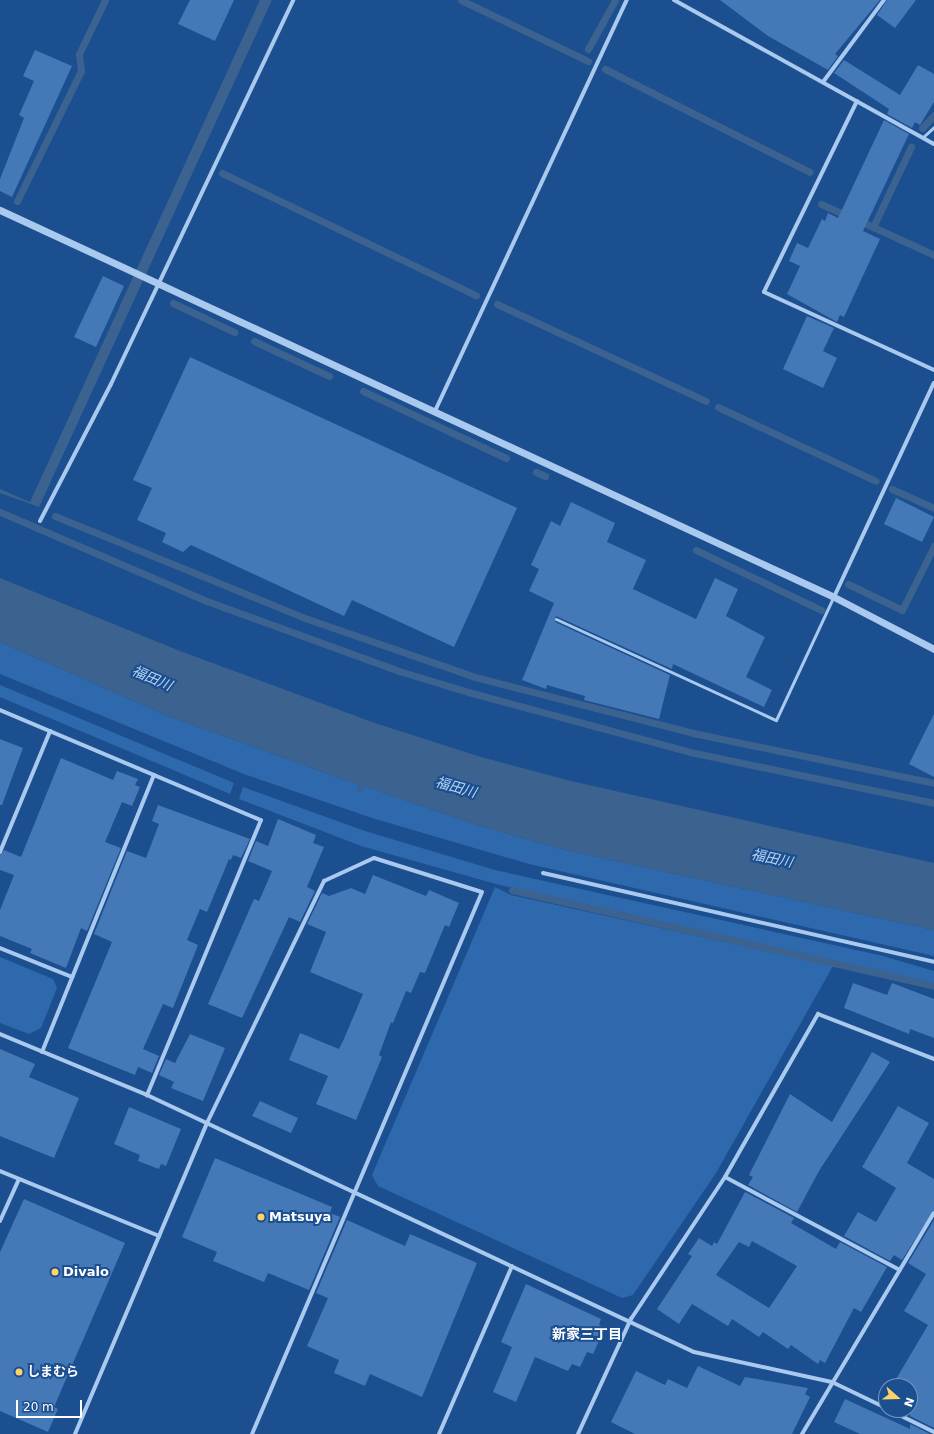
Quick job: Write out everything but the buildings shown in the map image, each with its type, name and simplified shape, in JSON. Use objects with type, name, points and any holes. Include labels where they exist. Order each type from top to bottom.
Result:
[{"type":"street","points":[[40,521],[111,384],[293,0]]},
{"type":"street","points":[[435,411],[627,0]]},
{"type":"street","points":[[674,0],[680,1],[934,144]]},
{"type":"street","points":[[823,82],[884,0]]},
{"type":"street","points":[[857,101],[764,292],[934,370]]},
{"type":"street","points":[[0,210],[834,597],[934,649]]},
{"type":"street","points":[[834,597],[934,384]]},
{"type":"street","points":[[0,710],[261,820],[147,1095]]},
{"type":"street","points":[[0,852],[50,731]]},
{"type":"street","points":[[42,1052],[154,775]]},
{"type":"street","points":[[75,1434],[207,1123],[324,881],[374,858],[482,892],[252,1434]]},
{"type":"street","points":[[543,873],[934,962]]},
{"type":"street","points":[[0,948],[72,977]]},
{"type":"street","points":[[578,1434],[631,1319],[725,1177],[818,1014],[934,1058]]},
{"type":"street","points":[[0,1034],[147,1095],[355,1191],[512,1266],[631,1319],[694,1352],[832,1382],[878,1404]]},
{"type":"street","points":[[0,1171],[159,1236]]},
{"type":"street","points":[[725,1177],[900,1270]]},
{"type":"street","points":[[0,1221],[19,1179]]},
{"type":"street","points":[[802,1434],[934,1213]]},
{"type":"street","points":[[438,1434],[512,1266]]},
{"type":"street","points":[[905,1418],[934,1432]]},
{"type":"lane","points":[[923,137],[934,127]]},
{"type":"lane","points":[[556,619],[776,720],[834,597]]},
{"type":"shaded area","points":[[0,642],[168,716],[359,785],[357,791],[364,786],[474,824],[565,850],[934,930],[934,956],[529,864],[372,818],[244,774],[0,674]]},
{"type":"shaded area","points":[[0,685],[234,783],[230,794],[0,697]]},
{"type":"shaded area","points":[[243,787],[365,831],[495,870],[883,956],[934,971],[934,984],[496,884],[361,846],[239,799]]},
{"type":"shaded area","points":[[495,887],[511,895],[833,966],[716,1173],[633,1295],[622,1298],[378,1186],[372,1175]]},
{"type":"shaded area","points":[[0,957],[53,979],[57,988],[41,1028],[29,1034],[0,1023]]},
{"type":"water","points":[[260,0],[272,0],[39,507],[0,493],[0,489],[30,502]]},
{"type":"water","name":"福田川","points":[[0,578],[180,651],[372,722],[481,757],[571,781],[934,863],[934,930],[565,850],[474,824],[364,786],[361,793],[357,791],[359,785],[168,716],[0,642]]},
{"type":"waterway","points":[[17,201],[81,71],[79,54],[105,0]]},
{"type":"waterway","points":[[461,0],[588,61]]},
{"type":"waterway","points":[[588,49],[615,0]]},
{"type":"waterway","points":[[605,69],[810,172]]},
{"type":"waterway","points":[[922,128],[934,115]]},
{"type":"waterway","points":[[873,227],[911,147]]},
{"type":"waterway","points":[[222,173],[476,295]]},
{"type":"waterway","points":[[821,204],[848,216]]},
{"type":"waterway","points":[[858,220],[934,255]]},
{"type":"waterway","points":[[173,303],[234,332]]},
{"type":"waterway","points":[[497,304],[706,401]]},
{"type":"waterway","points":[[254,341],[329,376]]},
{"type":"waterway","points":[[363,391],[506,458]]},
{"type":"waterway","points":[[718,407],[876,481]]},
{"type":"waterway","points":[[536,472],[545,476]]},
{"type":"waterway","points":[[892,489],[934,508]]},
{"type":"waterway","points":[[0,512],[204,600],[399,671],[468,692],[690,752],[934,803]]},
{"type":"waterway","points":[[55,516],[302,617],[475,677],[693,733],[934,783]]},
{"type":"waterway","points":[[848,584],[902,610],[934,546]]},
{"type":"waterway","points":[[696,550],[821,610]]},
{"type":"waterway","points":[[512,890],[934,986]]},
{"type":"place","name":"Matsuya","points":[[261,1217]]},
{"type":"place","name":"Divalo","points":[[55,1272]]},
{"type":"place","name":"しまむら","points":[[19,1372]]},
{"type":"district","name":"新家三丁目","points":[[587,1334]]}]
